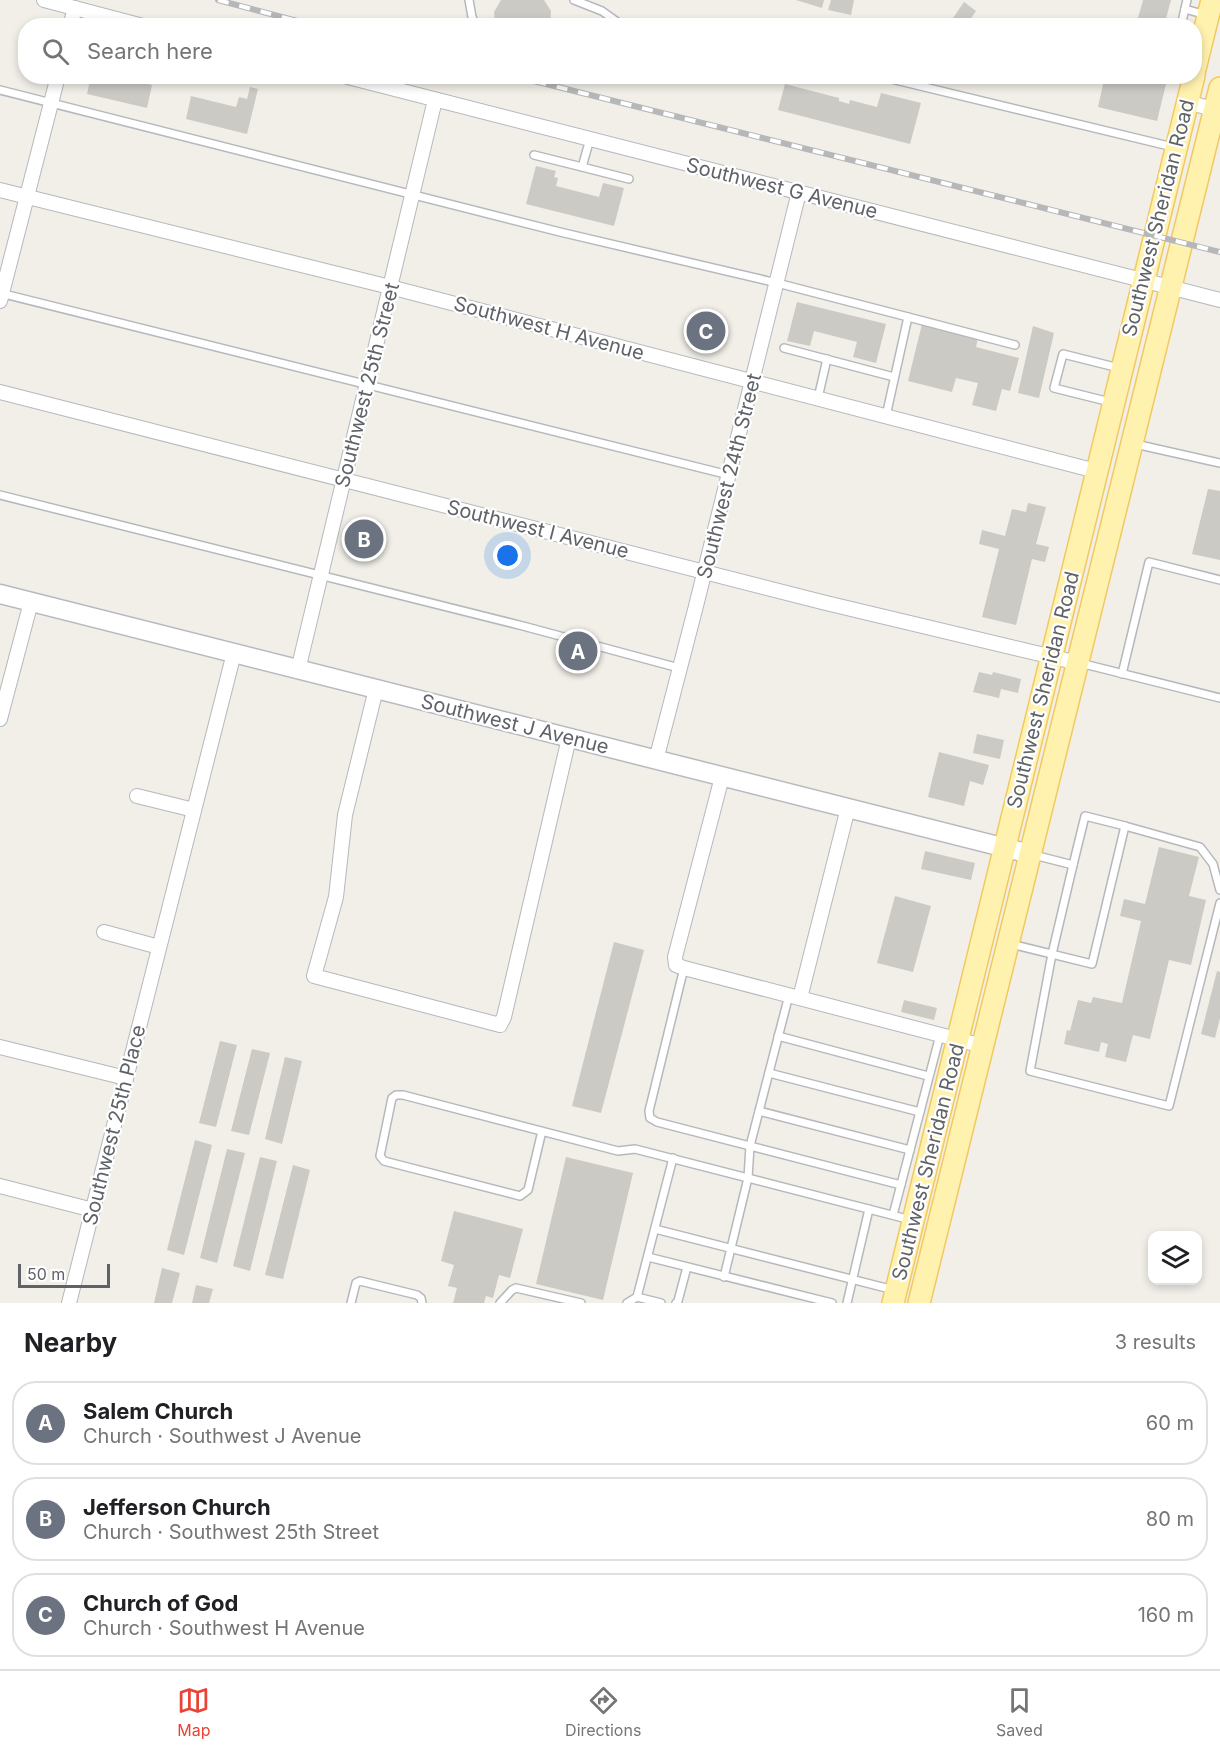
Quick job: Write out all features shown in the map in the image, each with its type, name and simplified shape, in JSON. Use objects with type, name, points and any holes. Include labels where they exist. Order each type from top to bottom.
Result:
[{"type":"main road","name":"Southwest Sheridan Road","points":[[1202,41],[1210,8]]},
{"type":"main road","name":"Southwest Sheridan Road","points":[[895,1297],[903,1218],[949,1037],[1004,848],[1191,84]]},
{"type":"main road","name":"Southwest Sheridan Road","points":[[919,1303],[1217,110],[1220,87]]},
{"type":"street","points":[[44,0],[114,18]]},
{"type":"street","points":[[72,18],[75,8]]},
{"type":"street","points":[[1,296],[55,84]]},
{"type":"street","name":"Southwest G Avenue","points":[[374,84],[1220,300]]},
{"type":"street","name":"Southwest 25th Street","points":[[298,670],[435,100]]},
{"type":"street","points":[[1186,102],[1217,110]]},
{"type":"street","name":"Southwest H Avenue","points":[[0,190],[390,287],[1096,471]]},
{"type":"street","name":"Southwest 24th Street","points":[[656,760],[799,192]]},
{"type":"street","name":"Southwest I Avenue","points":[[0,392],[705,572],[1078,663]]},
{"type":"street","name":"Southwest J Avenue","points":[[0,594],[1030,854]]},
{"type":"street","points":[[0,719],[31,602]]},
{"type":"street","name":"Southwest 25th Place","points":[[69,1303],[234,654]]},
{"type":"street","points":[[376,689],[345,815],[336,897],[314,976],[500,1025],[504,1017],[569,738]]},
{"type":"street","points":[[722,777],[675,957],[676,965],[983,1046]]},
{"type":"street","points":[[137,796],[194,810]]},
{"type":"street","points":[[794,997],[848,808]]},
{"type":"street","points":[[104,932],[159,947]]},
{"type":"street","points":[[0,1047],[126,1078]]},
{"type":"street","points":[[0,1186],[93,1210]]},
{"type":"lane","points":[[469,0],[472,18]]},
{"type":"lane","points":[[574,0],[602,10],[612,18]]},
{"type":"lane","points":[[1183,18],[1187,0]]},
{"type":"lane","points":[[1185,9],[1210,8]]},
{"type":"lane","points":[[912,84],[1176,147]]},
{"type":"lane","points":[[0,90],[560,232],[777,283],[1015,345]]},
{"type":"lane","points":[[582,167],[590,139]]},
{"type":"lane","points":[[534,155],[629,179]]},
{"type":"lane","points":[[1,296],[729,474]]},
{"type":"lane","points":[[886,416],[908,317]]},
{"type":"lane","points":[[784,348],[894,377]]},
{"type":"lane","points":[[1113,403],[1054,388],[1063,354],[1121,369]]},
{"type":"lane","points":[[818,398],[827,359]]},
{"type":"lane","points":[[1132,444],[1220,463]]},
{"type":"lane","points":[[0,495],[679,668]]},
{"type":"lane","points":[[1122,674],[1149,562],[1220,580]]},
{"type":"lane","points":[[1078,663],[1220,698]]},
{"type":"lane","points":[[1220,890],[1214,864],[1200,847],[1085,816],[1052,954],[1030,1071],[1169,1106],[1220,903]]},
{"type":"lane","points":[[1009,944],[1092,964],[1125,826]]},
{"type":"lane","points":[[1030,854],[1073,865]]},
{"type":"lane","points":[[684,968],[649,1111],[650,1118],[657,1122],[901,1185]]},
{"type":"lane","points":[[724,1277],[748,1178],[750,1146],[778,1036],[794,997]]},
{"type":"lane","points":[[778,1036],[928,1076]]},
{"type":"lane","points":[[542,1131],[528,1190],[520,1196],[384,1161],[380,1156],[392,1098],[396,1095],[403,1095],[542,1131],[618,1151],[635,1149],[673,1158],[903,1218],[901,1185],[928,1076],[949,1037]]},
{"type":"lane","points":[[769,1073],[920,1112]]},
{"type":"lane","points":[[759,1111],[910,1150]]},
{"type":"lane","points":[[627,1303],[637,1297],[673,1158]]},
{"type":"lane","points":[[847,1303],[869,1209]]},
{"type":"lane","points":[[655,1229],[852,1280],[895,1297]]},
{"type":"lane","points":[[648,1257],[832,1303]]},
{"type":"lane","points":[[676,1303],[687,1267]]},
{"type":"lane","points":[[351,1303],[355,1287],[360,1281],[417,1295],[421,1298],[422,1303]]},
{"type":"lane","points":[[500,1303],[516,1288],[581,1303]]},
{"type":"lane","points":[[637,1297],[661,1303]]},
{"type":"building","points":[[501,0],[544,0],[551,11],[551,18],[494,18],[494,12]]},
{"type":"building","points":[[796,0],[824,0],[822,8]]},
{"type":"building","points":[[831,0],[854,0],[851,15],[828,10]]},
{"type":"building","points":[[1143,0],[1171,0],[1166,18],[1138,18]]},
{"type":"building","points":[[964,2],[976,11],[971,18],[953,18]]},
{"type":"building","points":[[89,84],[152,85],[147,108],[87,94]]},
{"type":"building","points":[[785,84],[839,98],[839,101],[849,104],[850,100],[877,107],[881,93],[921,103],[910,144],[778,110]]},
{"type":"building","points":[[1103,84],[1166,84],[1157,121],[1098,107]]},
{"type":"building","points":[[250,87],[258,89],[247,134],[186,119],[191,96],[236,107],[239,97],[247,99]]},
{"type":"building","points":[[536,166],[556,171],[554,177],[558,178],[556,186],[599,197],[603,183],[624,188],[614,226],[526,204]]},
{"type":"building","points":[[797,302],[886,324],[876,363],[853,357],[857,342],[814,331],[810,346],[787,341]]},
{"type":"building","points":[[922,324],[978,338],[976,347],[1019,358],[1010,391],[1002,389],[996,411],[972,405],[978,383],[956,378],[952,392],[908,381]]},
{"type":"building","points":[[1033,326],[1054,333],[1039,398],[1018,393]]},
{"type":"building","points":[[1208,489],[1220,491],[1220,560],[1192,554]]},
{"type":"building","points":[[1028,503],[1046,507],[1036,544],[1049,547],[1045,562],[1032,559],[1016,625],[982,617],[999,549],[979,544],[982,530],[1005,536],[1012,509],[1026,512]]},
{"type":"building","points":[[979,672],[992,675],[993,672],[1021,679],[1018,693],[1001,689],[999,698],[973,692]]},
{"type":"building","points":[[977,734],[1004,740],[1000,759],[973,753]]},
{"type":"building","points":[[939,752],[989,765],[983,785],[970,781],[964,806],[928,797]]},
{"type":"building","points":[[1159,847],[1199,857],[1189,896],[1206,900],[1191,965],[1169,960],[1150,1039],[1133,1035],[1126,1062],[1105,1057],[1108,1044],[1101,1042],[1099,1052],[1064,1044],[1078,1000],[1091,1003],[1093,997],[1122,1003],[1141,921],[1120,916],[1124,899],[1145,904]]},
{"type":"building","points":[[925,851],[975,863],[971,880],[921,869]]},
{"type":"building","points":[[895,896],[931,906],[913,972],[877,963]]},
{"type":"building","points":[[614,942],[644,950],[601,1113],[572,1106]]},
{"type":"building","points":[[1217,971],[1220,972],[1220,1018],[1215,1038],[1201,1034]]},
{"type":"building","points":[[904,1000],[937,1008],[934,1020],[901,1012]]},
{"type":"building","points":[[220,1041],[237,1045],[216,1127],[199,1123]]},
{"type":"building","points":[[252,1049],[270,1053],[249,1135],[231,1131]]},
{"type":"building","points":[[285,1057],[302,1061],[282,1144],[265,1139]]},
{"type":"building","points":[[195,1140],[212,1145],[184,1255],[167,1250]]},
{"type":"building","points":[[227,1149],[245,1153],[217,1263],[200,1258]]},
{"type":"building","points":[[260,1157],[277,1161],[250,1271],[233,1266]]},
{"type":"building","points":[[566,1157],[633,1173],[603,1300],[536,1284]]},
{"type":"building","points":[[293,1165],[310,1170],[283,1279],[265,1275]]},
{"type":"building","points":[[454,1211],[523,1229],[510,1278],[499,1275],[493,1298],[486,1296],[484,1303],[453,1303],[457,1288],[448,1286],[454,1265],[441,1261]]},
{"type":"building","points":[[162,1268],[180,1273],[172,1303],[154,1303]]},
{"type":"building","points":[[196,1285],[213,1289],[209,1303],[192,1303]]},
{"type":"railway","points":[[218,0],[286,18]]},
{"type":"railway","points":[[546,84],[1220,252]]},
{"type":"place","name":"Church of God","points":[[706,331]]},
{"type":"place","name":"Jefferson Church","points":[[364,539]]},
{"type":"place","name":"Salem Church","points":[[578,651]]}]
